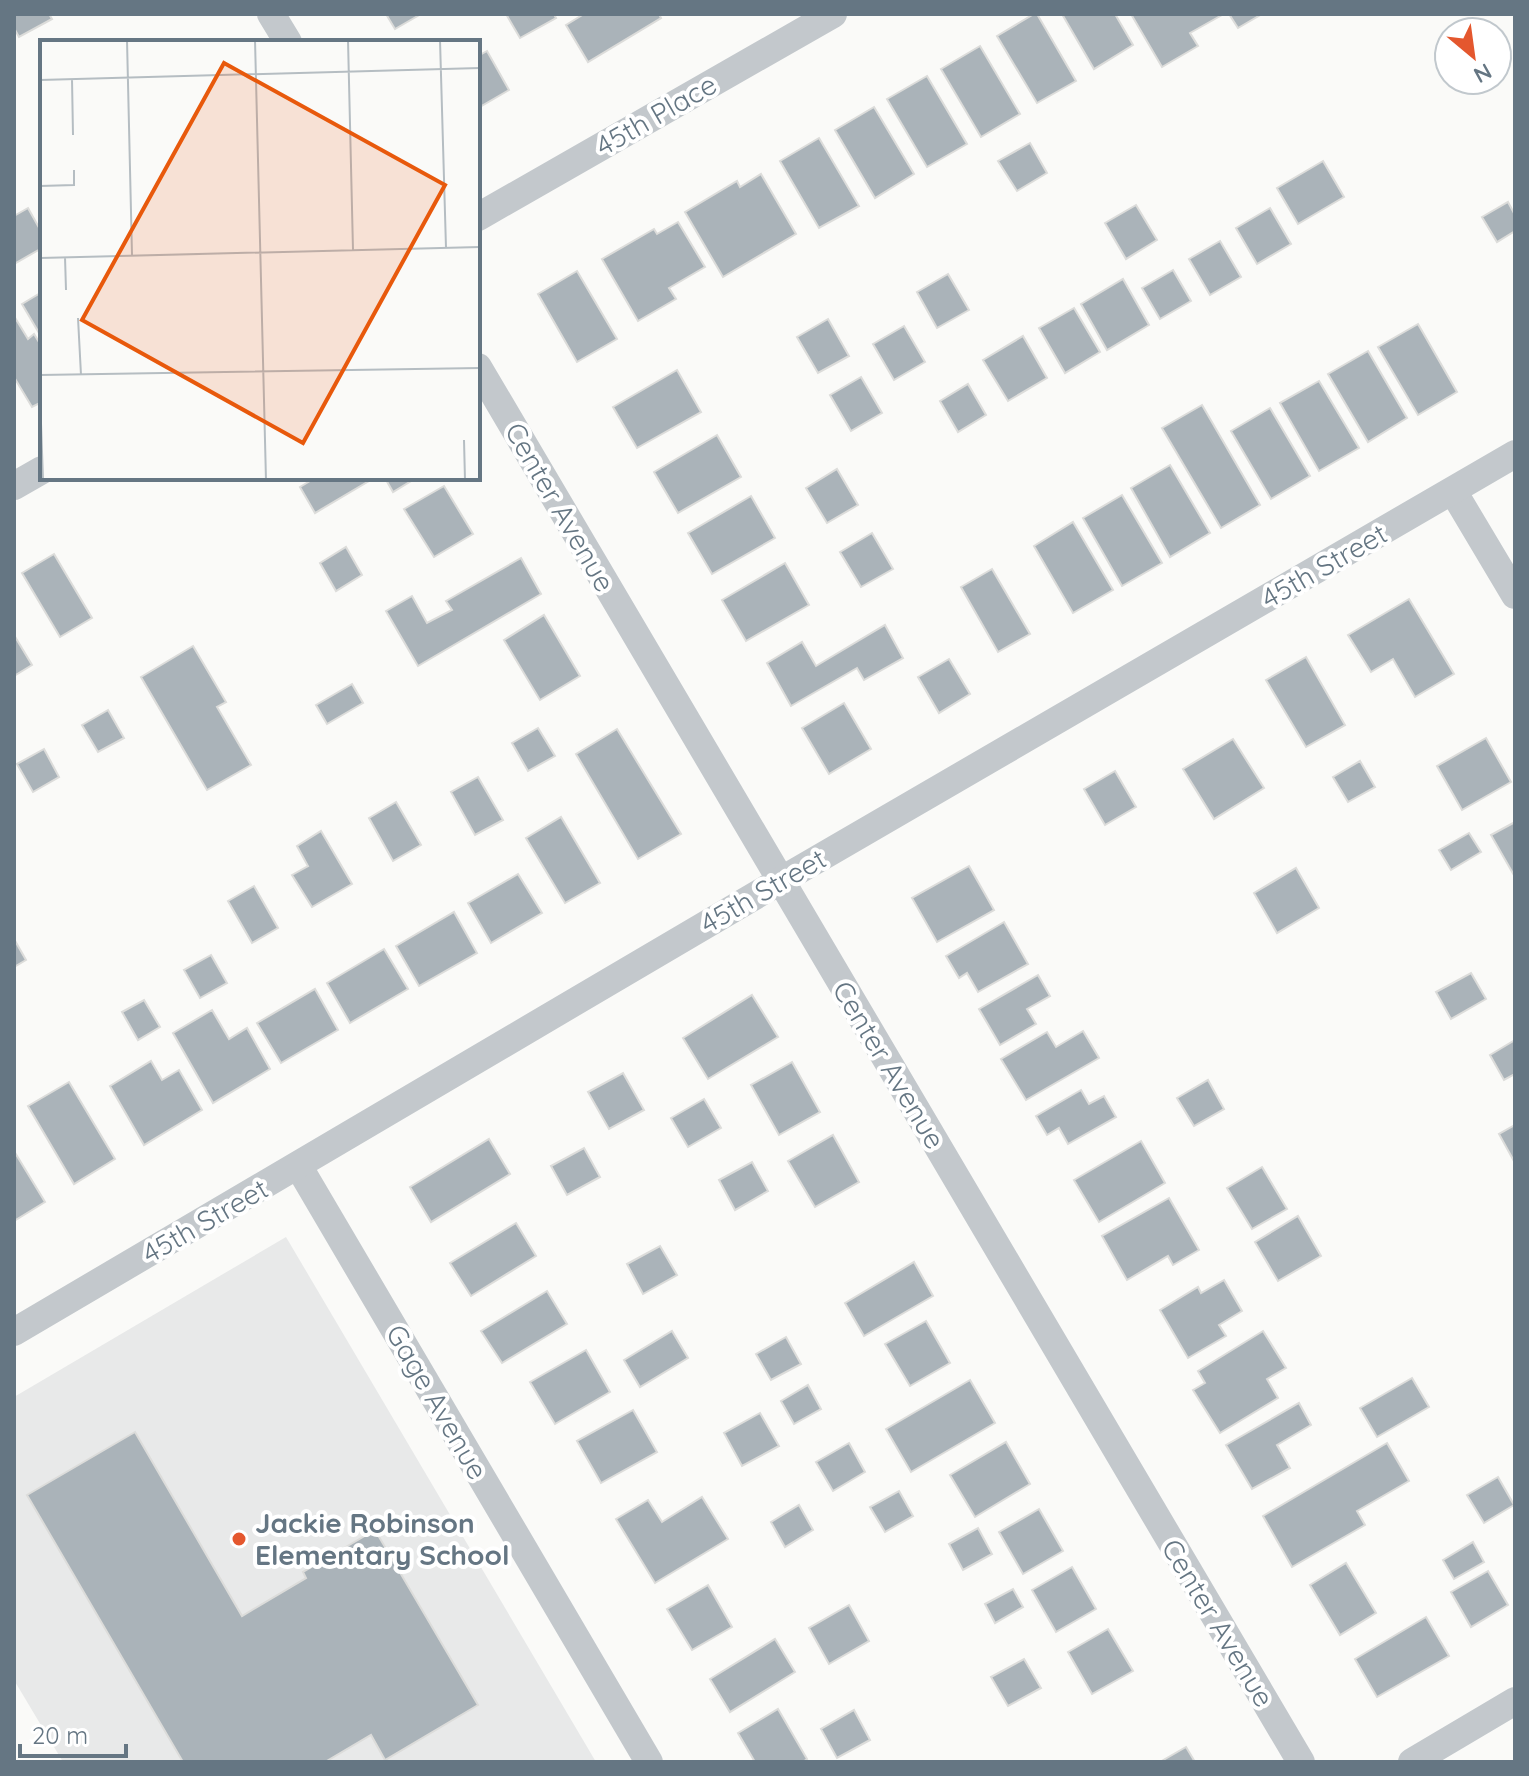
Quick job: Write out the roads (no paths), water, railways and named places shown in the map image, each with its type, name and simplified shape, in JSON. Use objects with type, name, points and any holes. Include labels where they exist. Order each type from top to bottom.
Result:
[{"type":"street","points":[[271,14],[287,40]]},
{"type":"street","name":"45th Place","points":[[480,216],[833,14]]},
{"type":"street","name":"Center Avenue","points":[[480,370],[1301,1762]]},
{"type":"street","name":"45th Street","points":[[14,1332],[299,1167],[780,881],[1515,454]]},
{"type":"street","points":[[14,486],[40,471]]},
{"type":"street","points":[[1453,491],[1515,595]]},
{"type":"street","name":"Gage Avenue","points":[[299,1167],[649,1762]]},
{"type":"street","points":[[1412,1762],[1515,1701]]},
{"type":"place","name":"Jackie Robinson Elementary School","points":[[239,1539]]}]
